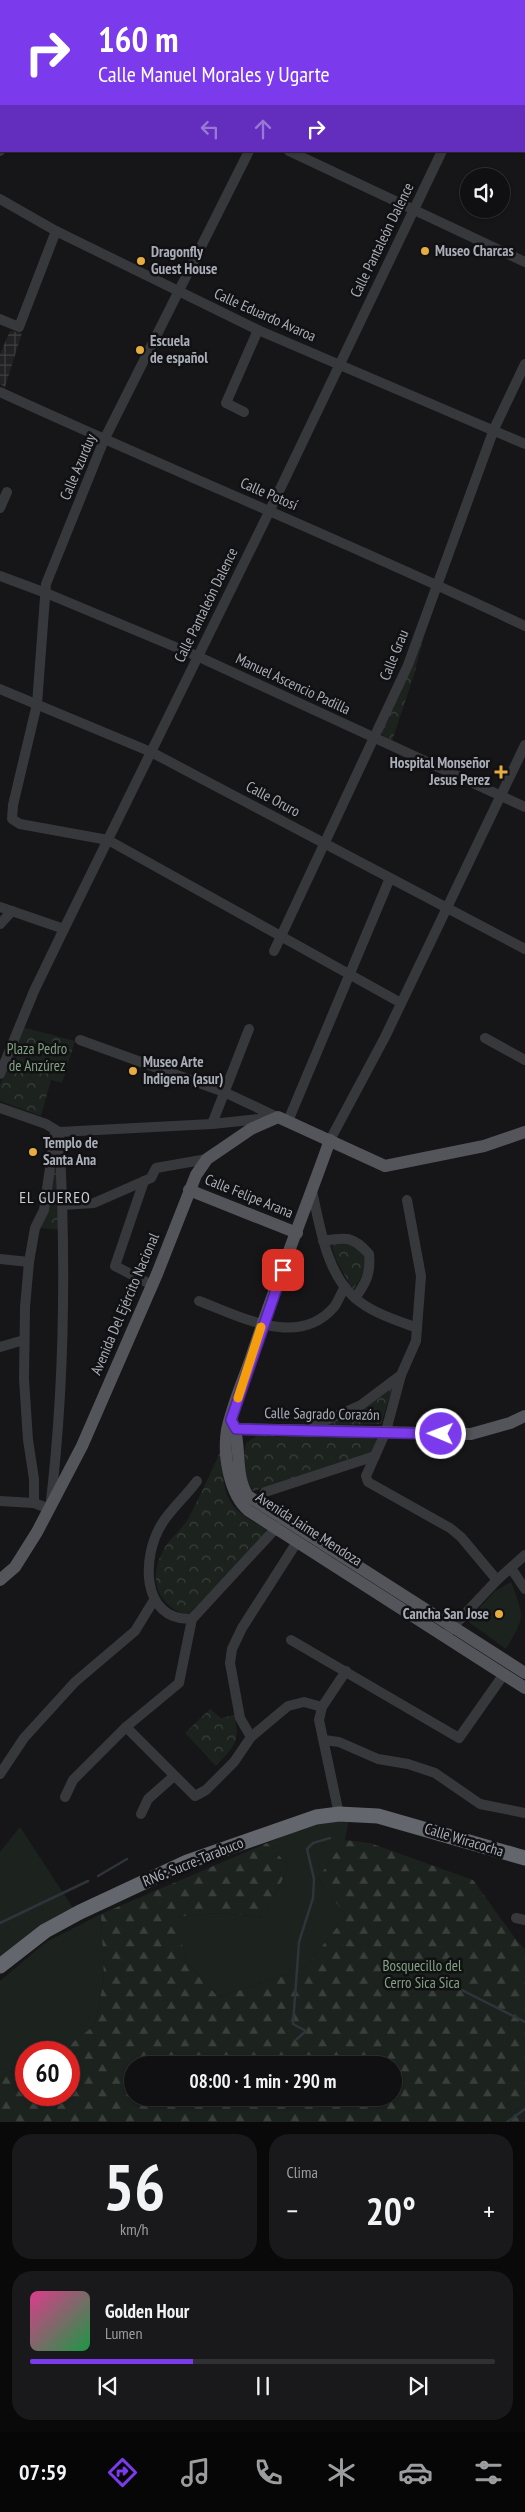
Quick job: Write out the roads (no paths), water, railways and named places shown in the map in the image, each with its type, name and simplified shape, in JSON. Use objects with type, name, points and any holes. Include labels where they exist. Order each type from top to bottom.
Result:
[{"type":"highway","name":"RN6: Sucre-Tarabuco","points":[[0,1966],[45,1931],[80,1912],[187,1862],[298,1822],[339,1814],[378,1816],[404,1822]]},
{"type":"highway","name":"Calle Wiracocha","points":[[404,1822],[525,1858]]},
{"type":"main road","points":[[283,1119],[385,1166],[484,1146],[525,1132]]},
{"type":"main road","name":"Avenida Del Ejército Nacional","points":[[0,1580],[15,1567],[50,1509],[82,1446],[152,1285],[196,1175],[207,1159],[251,1129],[283,1119]]},
{"type":"main road","points":[[233,1424],[262,1325],[330,1140]]},
{"type":"main road","name":"Calle Felipe Arana","points":[[189,1190],[297,1233]]},
{"type":"main road","name":"Calle Sagrado Corazón","points":[[233,1424],[309,1432],[386,1431],[471,1434],[510,1423],[525,1416]]},
{"type":"main road","name":"Avenida Jaime Mendoza","points":[[233,1424],[227,1431],[229,1472],[233,1490],[243,1506],[297,1542],[448,1631],[525,1673]]},
{"type":"main road","name":"Avenida Jaime Mendoza","points":[[233,1424],[240,1476],[248,1496],[448,1631],[504,1674],[525,1687]]},
{"type":"street","name":"Calle Azurduy","points":[[108,840],[20,824],[12,819],[13,805],[37,704],[46,584],[104,440],[248,152]]},
{"type":"street","points":[[291,152],[412,211],[525,262]]},
{"type":"street","name":"Calle Pantaleón Dalence","points":[[0,1074],[34,991],[270,510],[442,152]]},
{"type":"street","name":"Calle Eduardo Avaroa","points":[[0,199],[56,231],[258,330],[494,429],[525,444]]},
{"type":"street","points":[[0,318],[19,327],[56,231]]},
{"type":"street","points":[[244,412],[226,403],[258,330]]},
{"type":"street","name":"Calle Grau","points":[[274,951],[372,738],[408,665],[494,429],[525,364]]},
{"type":"street","name":"Calle Potosí","points":[[0,392],[104,440],[270,510],[525,626]]},
{"type":"street","points":[[0,508],[7,492]]},
{"type":"street","name":"Manuel Ascencio Padilla","points":[[0,576],[46,593],[197,656],[525,807]]},
{"type":"street","name":"Calle Oruro","points":[[0,689],[151,752],[525,949]]},
{"type":"street","points":[[330,1140],[401,1004],[525,745]]},
{"type":"street","points":[[108,840],[280,938],[401,1004]]},
{"type":"street","points":[[283,1119],[349,975],[390,878]]},
{"type":"street","points":[[0,907],[64,929]]},
{"type":"street","points":[[0,924],[12,910]]},
{"type":"street","points":[[212,1124],[249,1029]]},
{"type":"street","points":[[485,1038],[525,1060]]},
{"type":"street","points":[[80,1040],[224,1092],[283,1119]]},
{"type":"street","points":[[0,1108],[57,1130],[212,1124],[283,1119]]},
{"type":"street","points":[[0,1501],[34,1503],[50,1509],[61,1378],[61,1294],[65,1246],[57,1130]]},
{"type":"street","points":[[34,1503],[34,1479],[28,1440],[24,1340],[29,1262],[35,1228],[44,1210],[57,1130]]},
{"type":"street","points":[[63,1206],[94,1203],[151,1178],[156,1168],[207,1159]]},
{"type":"street","points":[[144,1181],[115,1266],[152,1285]]},
{"type":"street","points":[[312,1192],[323,1240],[345,1287],[355,1298],[375,1310],[417,1328]]},
{"type":"street","points":[[407,1200],[420,1269],[416,1341],[401,1375],[386,1431],[366,1476],[368,1482],[450,1528],[462,1537],[497,1580]]},
{"type":"street","points":[[323,1240],[343,1238],[353,1240],[369,1254],[371,1269],[365,1285],[355,1298]]},
{"type":"street","points":[[0,1259],[29,1262]]},
{"type":"street","points":[[199,1301],[262,1325],[290,1328],[305,1326],[321,1319],[335,1307],[345,1287]]},
{"type":"street","points":[[0,1347],[24,1340]]},
{"type":"street","points":[[309,1432],[313,1426],[361,1406],[401,1375]]},
{"type":"street","points":[[265,1492],[375,1456]]},
{"type":"street","points":[[192,1619],[178,1620],[164,1613],[154,1600],[149,1583],[152,1548],[162,1522],[197,1481]]},
{"type":"street","points":[[64,1797],[73,1780],[126,1726],[179,1683],[192,1619],[277,1527]]},
{"type":"street","points":[[250,1737],[240,1718],[230,1663],[232,1649],[236,1638],[297,1542]]},
{"type":"street","points":[[448,1631],[497,1580],[525,1555]]},
{"type":"street","points":[[511,1568],[525,1589]]},
{"type":"street","points":[[0,1774],[24,1738],[75,1682],[135,1631],[154,1600]]},
{"type":"street","points":[[291,1640],[459,1738],[504,1674]]},
{"type":"street","points":[[339,1814],[319,1720],[322,1707],[346,1671]]},
{"type":"street","points":[[126,1726],[196,1796],[206,1790],[234,1762],[250,1737],[288,1706],[304,1702],[322,1707]]},
{"type":"street","points":[[324,1740],[339,1742],[378,1759],[408,1764],[435,1773],[480,1804],[525,1812]]},
{"type":"street","points":[[142,1814],[148,1799],[174,1776]]},
{"type":"waterway","points":[[297,2039],[306,2031],[293,2024],[299,1942],[313,1898],[314,1879],[307,1849],[313,1843],[330,1838]]},
{"type":"waterway","points":[[98,1876],[127,1859]]},
{"type":"waterway","points":[[0,1923],[88,1881]]},
{"type":"waterway","points":[[444,1981],[525,2022]]},
{"type":"waterway","points":[[507,2122],[525,2109]]},
{"type":"place","name":"Museo Charcas","points":[[425,251]]},
{"type":"place","name":"Dragonfly Guest House","points":[[141,261]]},
{"type":"place","name":"Escuela de español","points":[[140,350]]},
{"type":"place","name":"Hospital Monseñor Jesus Perez","points":[[501,772]]},
{"type":"place","name":"Museo Arte Indigena (asur)","points":[[133,1071]]},
{"type":"place","name":"Templo de Santa Ana","points":[[33,1152]]},
{"type":"place","name":"Cancha San Jose","points":[[499,1614]]},
{"type":"district","name":"EL GUEREO","points":[[55,1197]]},
{"type":"park label","name":"Plaza Pedro de Anzúrez","points":[[37,1058]]},
{"type":"park label","name":"Bosquecillo del Cerro Sica Sica","points":[[422,1974]]}]
